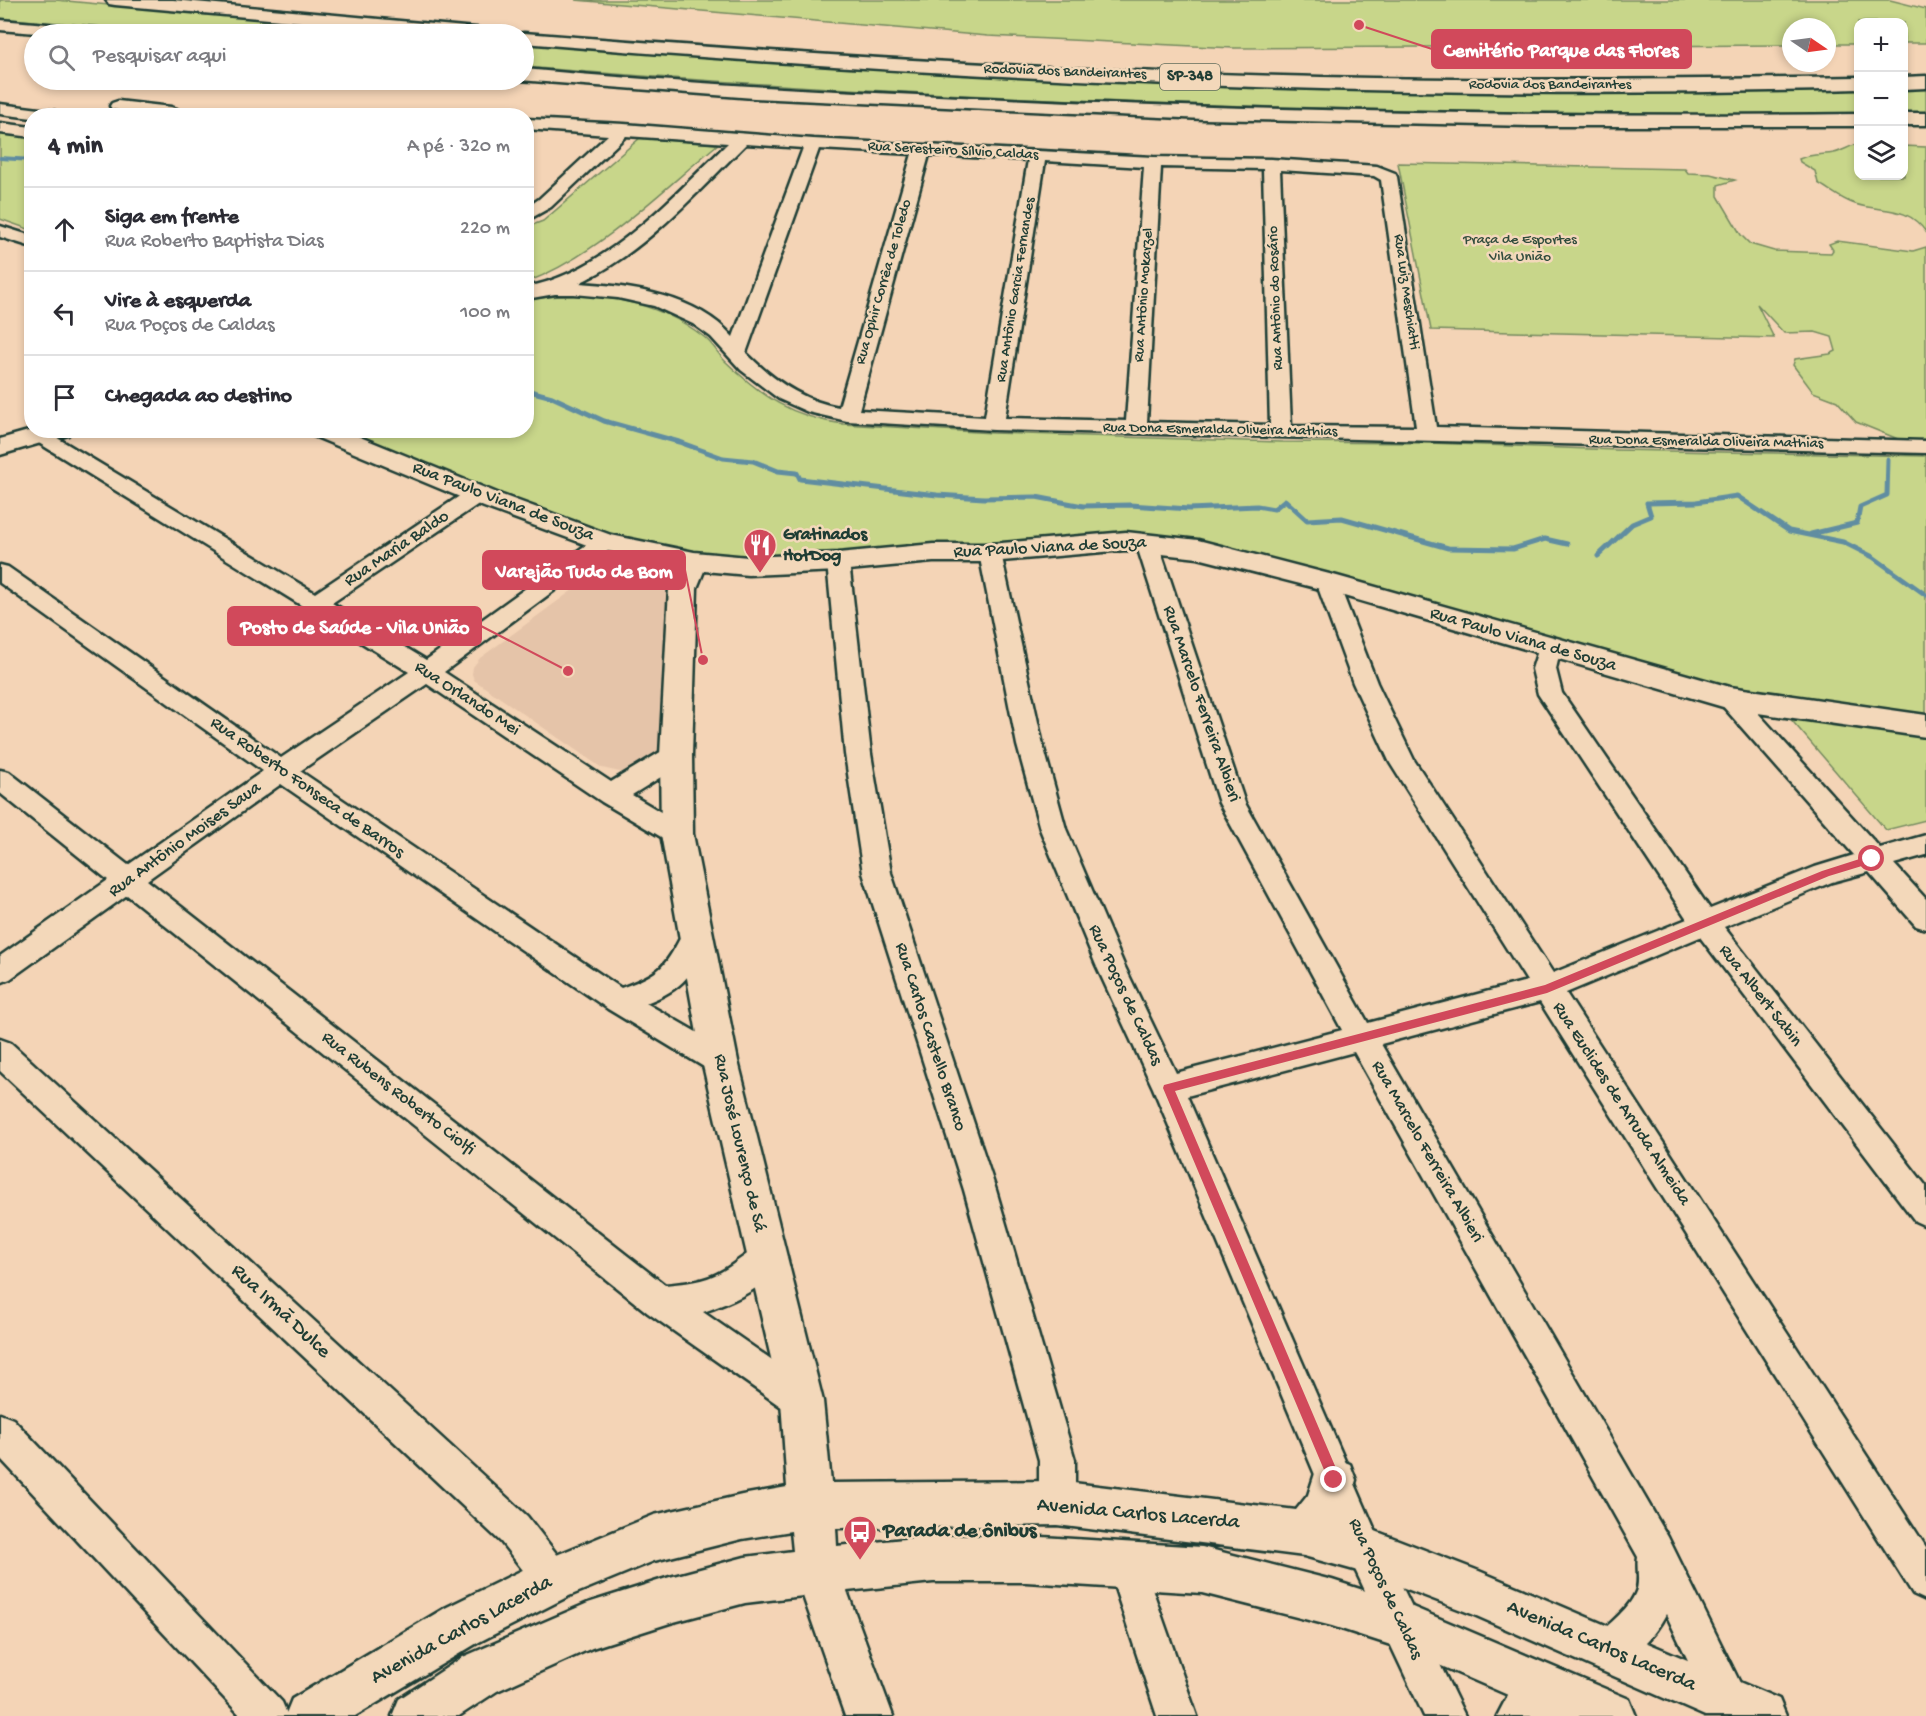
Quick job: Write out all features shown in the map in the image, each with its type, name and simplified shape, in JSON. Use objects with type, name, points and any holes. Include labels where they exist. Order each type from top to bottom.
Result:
[{"type":"main road","points":[[116,0],[377,24]]},
{"type":"main road","points":[[0,25],[24,27]]},
{"type":"main road","name":"Rodovia dos Bandeirantes","points":[[534,39],[854,63],[1125,75],[1586,86],[1854,83]]},
{"type":"main road","name":"Rodovia dos Bandeirantes","points":[[534,76],[774,94],[1111,110],[1606,122],[1854,120]]},
{"type":"main road","points":[[1908,83],[1926,82]]},
{"type":"main road","points":[[1908,119],[1926,119]]},
{"type":"main road","points":[[2,443],[26,438]]},
{"type":"main road","name":"Rua Paulo Viana de Souza","points":[[339,438],[478,495],[605,542],[694,561],[748,566],[838,562],[933,553],[990,553],[1086,544],[1147,543],[1198,549],[1327,582],[1730,698],[1926,726]]},
{"type":"main road","name":"Rua José Lourenço de Sá","points":[[694,561],[683,588],[676,756],[677,834],[694,937],[720,1061],[802,1401],[817,1571],[869,1716]]},
{"type":"main road","points":[[1304,1533],[1321,1518],[1330,1503],[1334,1480]]},
{"type":"main road","name":"Avenida Carlos Lacerda","points":[[309,1716],[462,1626],[553,1579],[654,1538],[742,1517],[810,1506],[1057,1503],[1304,1533],[1365,1550],[1479,1594],[1745,1709]]},
{"type":"main road","points":[[417,1716],[480,1674],[588,1626],[670,1600],[745,1580],[933,1559],[1026,1559],[1214,1572],[1332,1603],[1403,1626],[1539,1704],[1612,1716]]},
{"type":"street","points":[[118,106],[136,108]]},
{"type":"street","points":[[0,109],[24,112]]},
{"type":"street","name":"Rua Seresteiro Sílvio Caldas","points":[[534,124],[813,144],[1153,162],[1271,164],[1365,169]]},
{"type":"street","points":[[0,128],[24,131]]},
{"type":"street","points":[[534,211],[545,203],[624,129]]},
{"type":"street","points":[[534,291],[552,288],[594,266],[642,231],[741,139]]},
{"type":"street","points":[[736,354],[813,144]]},
{"type":"street","name":"Rua Ophir Corrêa de Toledo","points":[[847,415],[922,149]]},
{"type":"street","name":"Rua Antônio Garcia Fernandes","points":[[994,424],[1037,156]]},
{"type":"street","name":"Rua Antônio Mokarzel","points":[[1136,428],[1153,162]]},
{"type":"street","name":"Rua Antônio do Rosário","points":[[1271,164],[1281,432]]},
{"type":"street","name":"Rua Luiz Meschiatti","points":[[1365,169],[1377,171],[1389,177],[1427,433]]},
{"type":"street","points":[[0,231],[24,239]]},
{"type":"street","name":"Rua Dona Esmeralda Oliveira Mathias","points":[[552,288],[596,290],[663,301],[720,334],[736,354],[769,385],[783,394],[827,412],[847,415],[994,424],[1926,447]]},
{"type":"street","points":[[702,322],[728,316],[757,299]]},
{"type":"street","name":"Rua Orlando Mei","points":[[58,438],[427,672],[611,795],[677,834]]},
{"type":"street","name":"Rua Maria Baldo","points":[[316,603],[478,495]]},
{"type":"street","name":"Rua Antônio Moises Saua","points":[[0,971],[281,771],[427,672],[605,542]]},
{"type":"street","name":"Rua Marcelo Ferreira Albieri","points":[[1147,543],[1232,803],[1362,1039],[1745,1709]]},
{"type":"street","name":"Rua Poços de Caldas","points":[[990,553],[1030,745],[1053,829],[1110,964],[1168,1088],[1334,1480],[1445,1716]]},
{"type":"street","name":"Rua Carlos Castello Branco","points":[[838,562],[858,754],[877,873],[983,1201],[1057,1460],[1057,1503]]},
{"type":"street","name":"Rua Roberto Fonseca de Barros","points":[[0,572],[281,771],[618,1000],[720,1061]]},
{"type":"street","name":"Rua Euclides de Arruda Almeida","points":[[1327,582],[1365,683],[1403,764],[1926,1581]]},
{"type":"street","name":"Rua Albert Sabin","points":[[1549,647],[1544,669],[1550,694],[1704,922],[1926,1211]]},
{"type":"street","points":[[1730,698],[1926,918]]},
{"type":"street","points":[[611,795],[676,756]]},
{"type":"street","name":"Rua Rubens Roberto Ciolfi","points":[[0,780],[660,1302],[802,1401]]},
{"type":"street","points":[[1168,1088],[1362,1039],[1547,988],[1825,874],[1926,845]]},
{"type":"street","points":[[618,1000],[668,982],[685,962],[694,937]]},
{"type":"street","name":"Rua Irmã Dulce","points":[[0,1052],[514,1529],[553,1579]]},
{"type":"street","points":[[660,1302],[704,1296],[732,1284],[766,1259]]},
{"type":"street","points":[[0,1432],[268,1716]]},
{"type":"street","name":"Rua Marcelo Ferreira Albieri","points":[[1610,1649],[1636,1624],[1655,1600],[1659,1578],[1655,1550]]},
{"type":"street","points":[[1127,1567],[1177,1716]]},
{"type":"shaded area","points":[[617,566],[632,568],[664,580],[667,585],[662,745],[656,759],[631,772],[602,768],[474,680],[472,674],[473,667],[480,658],[596,573]]},
{"type":"green space","points":[[0,0],[56,0],[312,24],[69,24],[0,18]]},
{"type":"green space","points":[[575,0],[1890,0],[1926,9],[1926,43],[1908,43],[1908,18],[1854,18],[1854,44],[1836,44],[1836,18],[1782,18],[1782,45],[1234,48],[988,36]]},
{"type":"green space","points":[[534,45],[728,60],[1014,76],[1585,91],[1854,89],[1854,114],[1357,109],[857,90],[534,68]]},
{"type":"green space","points":[[1908,88],[1926,88],[1926,113],[1908,113]]},
{"type":"green space","points":[[0,134],[24,137],[24,228],[0,219]]},
{"type":"green space","points":[[640,138],[718,144],[603,239],[578,256],[534,279],[534,224],[543,221]]},
{"type":"green space","points":[[1854,146],[1854,180],[1908,180],[1908,146],[1926,147],[1926,232],[1918,223],[1902,213],[1865,207],[1841,197],[1818,183],[1815,171],[1799,159],[1834,153]]},
{"type":"green space","name":"Praça de Esportes Vila União","points":[[1398,163],[1685,169],[1688,173],[1710,174],[1735,180],[1718,185],[1718,196],[1741,235],[1750,244],[1774,251],[1831,253],[1833,250],[1829,244],[1837,241],[1913,251],[1926,247],[1926,717],[1731,689],[1331,574],[1200,541],[1125,533],[837,554],[750,557],[698,553],[612,534],[501,494],[361,438],[534,438],[534,299],[573,296],[620,300],[664,314],[704,337],[725,361],[765,395],[808,416],[843,424],[993,433],[1283,442],[1429,443],[1617,450],[1923,456],[1903,441],[1856,422],[1837,401],[1813,392],[1793,365],[1795,359],[1836,351],[1832,337],[1815,332],[1784,333],[1757,304],[1774,338],[1431,330]]},
{"type":"green space","points":[[1788,716],[1926,736],[1926,820],[1886,830]]},
{"type":"waterway","points":[[0,158],[24,160]]},
{"type":"waterway","points":[[534,392],[552,397],[604,421],[679,442],[723,458],[753,461],[778,471],[797,473],[800,479],[937,495],[984,498],[1036,497],[1083,506],[1130,505],[1189,509],[1257,506],[1274,509],[1285,500],[1307,520],[1342,518],[1448,548],[1513,549],[1545,539],[1567,544]]},
{"type":"waterway","points":[[1811,534],[1857,523],[1860,507],[1887,495],[1888,459]]},
{"type":"waterway","points":[[1598,556],[1632,524],[1651,516],[1647,503],[1696,502],[1737,496],[1789,531],[1843,542],[1873,557],[1926,595]]},
{"type":"place","name":"Cemitério Parque das Flores","points":[[1359,25]]},
{"type":"place","name":"Gratinados HotDog","points":[[760,574]]},
{"type":"place","name":"Varejão Tudo de Bom","points":[[703,660]]},
{"type":"place","name":"Posto de Saúde - Vila União","points":[[568,671]]},
{"type":"place","name":"Parada de ônibus","points":[[860,1561]]},
{"type":"route","points":[[1334,1480],[1168,1088],[1362,1039],[1547,988],[1704,922],[1825,874],[1872,859]]}]
